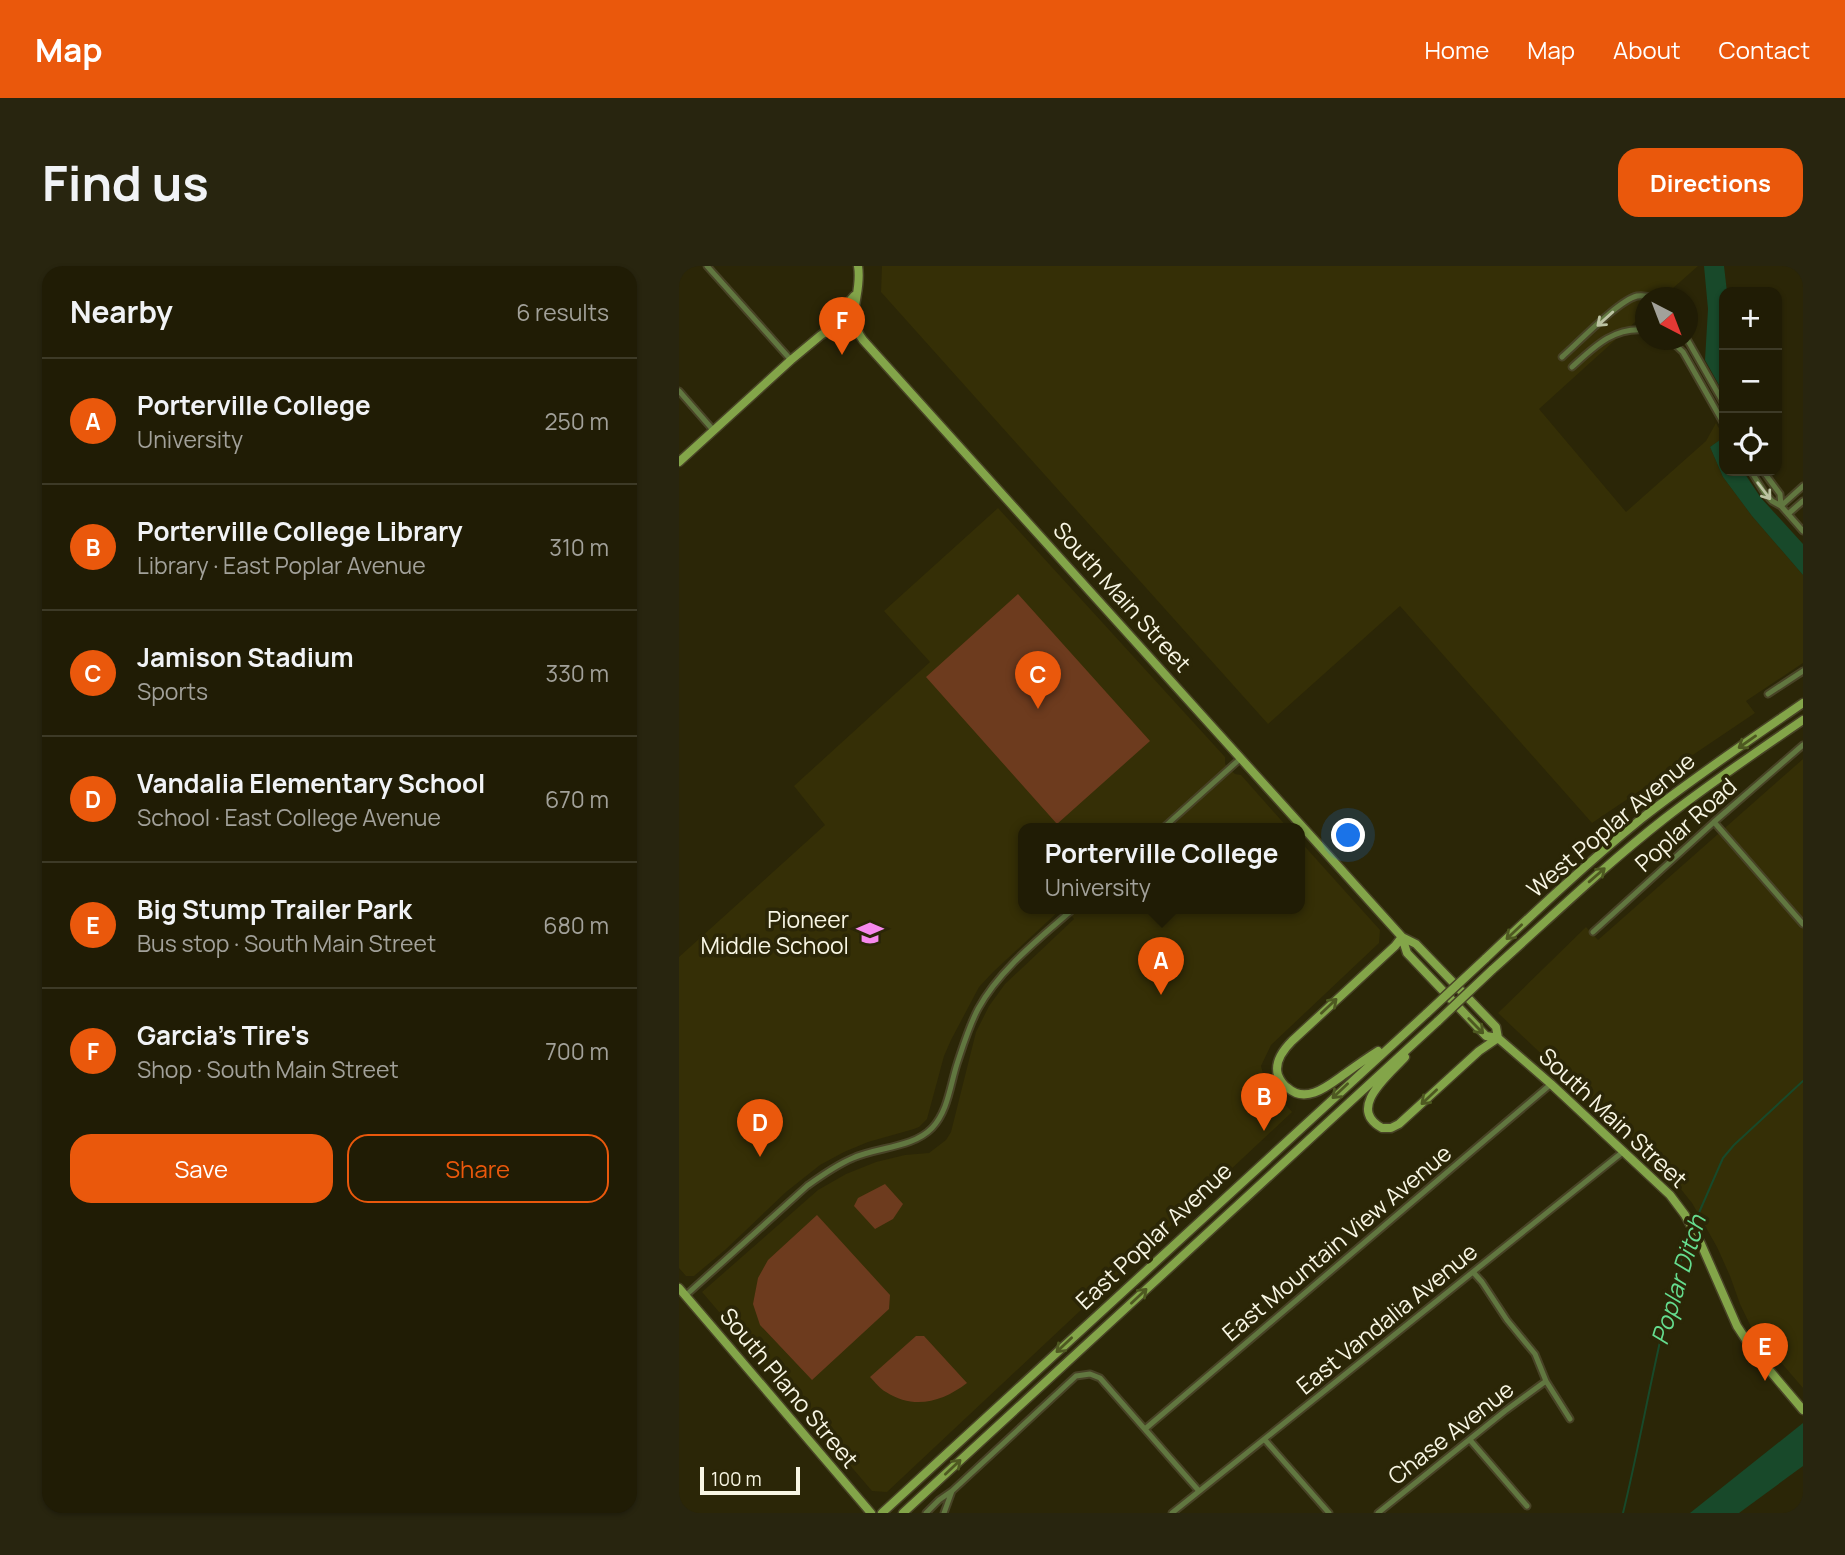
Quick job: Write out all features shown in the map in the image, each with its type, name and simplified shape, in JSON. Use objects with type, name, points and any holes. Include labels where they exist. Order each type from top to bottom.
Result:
[{"type":"main road","points":[[679,462],[821,335],[835,326],[856,328],[854,312],[859,287],[858,266]]},
{"type":"main road","points":[[821,335],[842,312],[859,287]]},
{"type":"main road","name":"South Main Street","points":[[856,328],[869,346],[1299,823]]},
{"type":"main road","name":"West Poplar Avenue","points":[[1452,989],[1642,819],[1712,766],[1803,704]]},
{"type":"main road","name":"West Poplar Avenue","points":[[1460,1000],[1641,837],[1711,783],[1803,720]]},
{"type":"main road","name":"South Main Street","points":[[1305,829],[1402,937],[1416,944],[1496,1027],[1498,1038]]},
{"type":"main road","points":[[1401,1035],[1312,1094],[1293,1092],[1279,1077],[1278,1062],[1287,1046],[1402,937]]},
{"type":"main road","name":"South Main Street","points":[[1402,937],[1407,953],[1486,1036],[1498,1038],[1666,1189],[1701,1244],[1737,1326],[1754,1352],[1803,1410]]},
{"type":"main road","name":"East Poplar Avenue","points":[[882,1513],[1452,989]]},
{"type":"main road","name":"East Poplar Avenue","points":[[903,1513],[1460,1000]]},
{"type":"main road","points":[[1437,1021],[1370,1097],[1367,1110],[1369,1118],[1378,1126],[1385,1129],[1399,1124],[1479,1051],[1498,1038]]},
{"type":"main road","name":"South Plano Street","points":[[682,1292],[871,1513]]},
{"type":"street","points":[[707,266],[791,360]]},
{"type":"street","points":[[1562,357],[1627,300],[1635,296]]},
{"type":"street","points":[[1571,367],[1602,340],[1615,333],[1635,329]]},
{"type":"street","points":[[1585,337],[1594,347]]},
{"type":"street","points":[[1681,350],[1719,415]]},
{"type":"street","points":[[1694,350],[1719,395]]},
{"type":"street","points":[[1697,374],[1705,370]]},
{"type":"street","points":[[679,391],[714,431]]},
{"type":"street","points":[[1754,476],[1772,501],[1781,506],[1803,531]]},
{"type":"street","points":[[1767,476],[1780,494],[1781,506]]},
{"type":"street","points":[[1781,506],[1803,486]]},
{"type":"street","points":[[1788,514],[1803,501]]},
{"type":"street","points":[[1768,694],[1803,671]]},
{"type":"street","name":"Poplar Road","points":[[1593,932],[1803,745]]},
{"type":"street","points":[[1169,823],[1241,758]]},
{"type":"street","points":[[1714,822],[1803,924]]},
{"type":"street","points":[[682,1292],[807,1185],[853,1158],[904,1143],[929,1131],[939,1120],[966,1038],[991,989],[1008,968],[1067,914]]},
{"type":"street","name":"East Mountain View Avenue","points":[[1146,1429],[1551,1084]]},
{"type":"street","name":"East Vandalia Avenue","points":[[1172,1513],[1624,1151]]},
{"type":"street","points":[[1473,1272],[1535,1354],[1546,1381],[1570,1419]]},
{"type":"street","points":[[926,1513],[1076,1376],[1090,1374],[1100,1378],[1199,1491]]},
{"type":"street","name":"Chase Avenue","points":[[1378,1513],[1546,1381]]},
{"type":"street","points":[[1265,1440],[1329,1513]]},
{"type":"street","points":[[1470,1440],[1527,1506]]},
{"type":"street","points":[[944,1513],[952,1492]]},
{"type":"shaded area","points":[[882,266],[1698,266],[1674,287],[1635,287],[1635,322],[1539,409],[1626,512],[1706,441],[1716,423],[1719,441],[1710,447],[1719,468],[1719,476],[1723,476],[1752,516],[1803,575],[1803,663],[1746,701],[1755,713],[1592,823],[1400,606],[1268,724],[881,292]]},
{"type":"shaded area","points":[[1704,266],[1724,266],[1726,287],[1719,287],[1719,385],[1705,360],[1708,309]]},
{"type":"shaded area","points":[[1719,441],[1719,468],[1710,447]]},
{"type":"shaded area","points":[[1746,476],[1761,498],[1803,544],[1803,575],[1752,516],[1723,477]]},
{"type":"shaded area","points":[[998,508],[1225,757],[1225,764],[1235,774],[1241,775],[1284,823],[1018,823],[1018,914],[1056,914],[979,987],[944,1056],[927,1119],[919,1127],[868,1142],[820,1165],[786,1192],[694,1276],[686,1276],[679,1268],[679,957],[825,825],[794,786],[930,662],[884,611]]},
{"type":"shaded area","points":[[1018,594],[1150,741],[1056,823],[926,677]]},
{"type":"shaded area","points":[[1803,759],[1803,1388],[1752,1329],[1717,1247],[1692,1203],[1680,1188],[1498,1013],[1586,927],[1598,940]]},
{"type":"shaded area","points":[[1305,847],[1380,930],[1379,943],[1271,1045],[1261,1066],[1265,1081],[1292,1112],[887,1492],[872,1491],[702,1292],[818,1190],[846,1174],[876,1162],[929,1153],[946,1140],[951,1132],[976,1032],[989,1006],[1005,984],[1074,919],[1070,914],[1305,914]]},
{"type":"shaded area","points":[[885,1184],[903,1204],[893,1219],[875,1229],[854,1206],[858,1198]]},
{"type":"shaded area","points":[[817,1215],[890,1295],[889,1309],[812,1380],[760,1325],[753,1304],[758,1278],[768,1260]]},
{"type":"shaded area","points":[[916,1336],[924,1336],[967,1383],[948,1395],[928,1401],[907,1401],[884,1391],[870,1377]]},
{"type":"shaded area","points":[[1803,1423],[1803,1466],[1739,1513],[1690,1513]]},
{"type":"waterway","name":"Poplar Ditch","points":[[1694,1224],[1723,1158],[1803,1081]]},
{"type":"waterway","name":"Poplar Ditch","points":[[1623,1513],[1661,1336],[1690,1232]]},
{"type":"place","name":"Garcia's Tire's","points":[[842,355]]},
{"type":"place","name":"Jamison Stadium","points":[[1038,709]]},
{"type":"place","name":"Pioneer Middle School","points":[[870,933]]},
{"type":"place","name":"Porterville College","points":[[1161,995]]},
{"type":"place","name":"Porterville College Library","points":[[1264,1131]]},
{"type":"place","name":"Vandalia Elementary School","points":[[760,1157]]},
{"type":"place","name":"Big Stump Trailer Park","points":[[1765,1381]]}]
